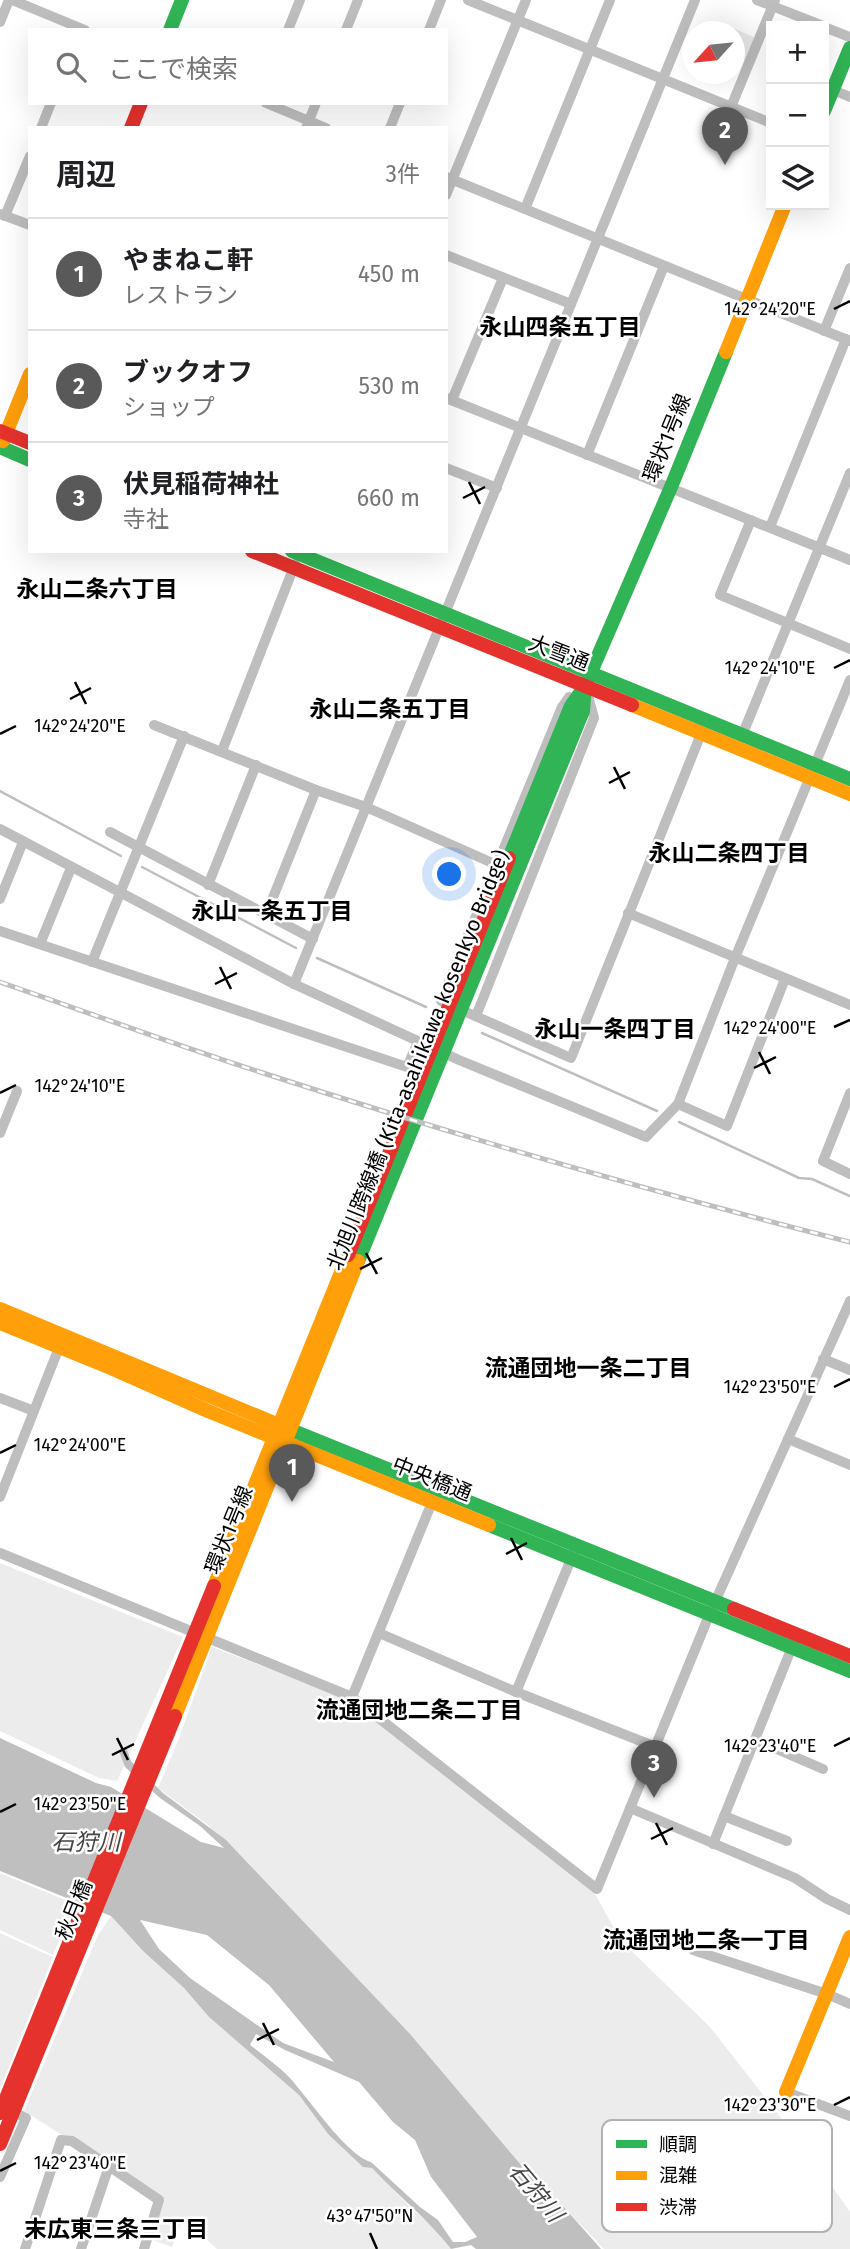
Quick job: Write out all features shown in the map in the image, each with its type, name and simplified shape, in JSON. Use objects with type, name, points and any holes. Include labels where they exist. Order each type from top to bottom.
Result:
[{"type":"main road","points":[[171,28],[183,0]]},
{"type":"main road","points":[[829,99],[850,48]]},
{"type":"main road","points":[[132,126],[140,105]]},
{"type":"main road","name":"環状1号線","points":[[555,763],[583,711],[588,679],[671,486],[783,210]]},
{"type":"main road","points":[[1,440],[28,379]]},
{"type":"main road","points":[[1,440],[28,443]]},
{"type":"main road","points":[[1,440],[28,459]]},
{"type":"main road","name":"大雪通","points":[[270,553],[296,556],[442,622],[813,771],[850,794]]},
{"type":"main road","name":"北旭川跨線橋 (Kita-asahikawa kosenkyo Bridge)","points":[[308,1368],[555,763]]},
{"type":"main road","name":"大雪通","points":[[813,771],[850,779]]},
{"type":"main road","name":"中央橋通","points":[[0,1309],[62,1341],[282,1433],[795,1641],[850,1656]]},
{"type":"main road","name":"中央橋通","points":[[0,1324],[62,1341]]},
{"type":"main road","name":"環状1号線","points":[[190,1662],[308,1368]]},
{"type":"main road","name":"中央橋通","points":[[795,1641],[850,1671]]},
{"type":"main road","name":"秋月橋","points":[[0,2113],[190,1662]]},
{"type":"main road","name":"秋月橋","points":[[3,2138],[190,1662]]},
{"type":"main road","points":[[786,2092],[850,1937]]},
{"type":"street","points":[[0,22],[11,0],[80,28]]},
{"type":"street","points":[[289,28],[300,0]]},
{"type":"street","points":[[347,28],[358,0]]},
{"type":"street","points":[[430,28],[441,0]]},
{"type":"street","points":[[468,0],[766,121]]},
{"type":"street","points":[[526,0],[449,178],[848,340],[770,527]]},
{"type":"street","points":[[525,209],[610,0]]},
{"type":"street","points":[[295,984],[695,0]]},
{"type":"street","points":[[757,0],[774,3],[812,21]]},
{"type":"street","points":[[731,107],[774,3]]},
{"type":"street","points":[[829,28],[850,37]]},
{"type":"street","points":[[833,90],[850,97]]},
{"type":"street","points":[[42,126],[50,105]]},
{"type":"street","points":[[270,105],[307,124],[315,105]]},
{"type":"street","points":[[391,126],[399,105]]},
{"type":"street","points":[[28,160],[3,215],[28,224]]},
{"type":"street","points":[[448,256],[571,304]]},
{"type":"street","points":[[587,455],[664,265]]},
{"type":"street","points":[[824,331],[850,270]]},
{"type":"street","points":[[503,278],[449,399],[850,560]]},
{"type":"street","points":[[448,469],[497,488]]},
{"type":"street","points":[[740,741],[820,548],[845,499],[850,473]]},
{"type":"street","points":[[751,520],[720,595],[850,649]]},
{"type":"street","points":[[222,751],[296,556]]},
{"type":"street","points":[[588,679],[567,698],[562,707],[441,1001],[571,1058],[704,726]]},
{"type":"street","points":[[476,1016],[594,718],[588,679]]},
{"type":"street","points":[[0,830],[295,984],[418,1042],[646,1136],[678,1104],[850,680]]},
{"type":"street","points":[[154,725],[316,790],[366,807],[497,865]]},
{"type":"street","points":[[92,961],[184,737]]},
{"type":"street","points":[[208,885],[256,765]]},
{"type":"street","points":[[266,915],[316,790]]},
{"type":"street","points":[[110,832],[313,939]]},
{"type":"street","points":[[0,899],[23,842]]},
{"type":"street","points":[[40,944],[71,868]]},
{"type":"street","points":[[628,914],[850,1005]]},
{"type":"street","points":[[0,931],[407,1067],[418,1042]]},
{"type":"street","points":[[678,1104],[727,1126],[785,979]]},
{"type":"street","points":[[0,1133],[17,1091]]},
{"type":"street","points":[[850,1093],[823,1161],[850,1174]]},
{"type":"street","points":[[0,1553],[352,1697],[597,1889],[713,1608],[850,1301]]},
{"type":"street","points":[[0,1497],[5,1474],[62,1341]]},
{"type":"street","points":[[823,1359],[850,1370]]},
{"type":"street","points":[[0,1398],[34,1411]]},
{"type":"street","points":[[788,1439],[850,1465]]},
{"type":"street","points":[[352,1697],[435,1495]]},
{"type":"street","points":[[516,1692],[575,1551]]},
{"type":"street","points":[[379,1633],[516,1692],[656,1747]]},
{"type":"street","points":[[713,1844],[795,1641]]},
{"type":"street","points":[[756,1741],[823,1769]]},
{"type":"street","points":[[630,1808],[795,1878],[850,1910]]},
{"type":"street","points":[[724,1816],[787,1841]]},
{"type":"street","points":[[693,1950],[850,2004]]},
{"type":"street","points":[[786,2092],[850,2116]]},
{"type":"street","points":[[0,2105],[26,2119],[0,2177]]},
{"type":"street","points":[[25,2249],[61,2140],[72,2141],[159,2200],[144,2249]]},
{"type":"street","points":[[81,2249],[109,2166]]},
{"type":"shaded area","points":[[745,33],[756,38],[745,63]]},
{"type":"shaded area","points":[[0,1563],[183,1637],[117,1781],[99,1778],[0,1731]]},
{"type":"shaded area","points":[[212,1647],[353,1701],[594,1892],[621,1941],[710,2027],[783,2120],[602,2120],[602,2232],[832,2232],[832,2186],[850,2212],[850,2249],[604,2249],[532,2178],[209,1826],[158,1788]]},
{"type":"shaded area","points":[[0,1873],[75,1904],[53,1955],[0,1930]]},
{"type":"shaded area","points":[[111,1916],[143,1951],[184,1988],[209,2017],[299,2095],[328,2134],[372,2168],[412,2209],[432,2225],[451,2249],[217,2249],[183,2218],[172,2247],[150,2239],[161,2198],[24,2111],[98,1935]]},
{"type":"shaded area","points":[[0,1933],[53,1957],[0,2089]]},
{"type":"water","name":"石狩川","points":[[0,1738],[96,1783],[111,1787],[201,1842],[224,1848],[125,1767],[119,1751],[126,1747],[131,1761],[163,1793],[226,1840],[410,2034],[532,2178],[563,2206],[601,2249],[476,2249],[471,2245],[451,2249],[372,2168],[363,2167],[328,2134],[299,2095],[209,2017],[184,1988],[143,1951],[111,1916],[0,1871]],"holes":[[[140,1920],[207,1935],[269,1985],[334,2062],[283,2043],[190,1978],[159,1949]],[[256,2034],[285,2050],[359,2082],[393,2122],[415,2140],[431,2177],[477,2237],[465,2242],[453,2242],[438,2220],[371,2162],[350,2149],[288,2076],[250,2045]]]},
{"type":"waterway","points":[[0,791],[121,856]]},
{"type":"waterway","points":[[142,867],[296,948]]},
{"type":"waterway","points":[[317,958],[426,1007]]},
{"type":"waterway","points":[[482,1033],[657,1111]]},
{"type":"waterway","points":[[679,1122],[799,1178],[812,1179],[850,1196]]},
{"type":"railway","points":[[0,982],[227,1061],[406,1118],[627,1183],[850,1242]]},
{"type":"traffic: fast","points":[[171,28],[182,0]]},
{"type":"traffic: fast","points":[[829,99],[850,48]]},
{"type":"traffic: fast","points":[[509,858],[571,706],[585,686],[726,352]]},
{"type":"traffic: fast","points":[[0,447],[28,459]]},
{"type":"traffic: fast","points":[[297,553],[850,779]]},
{"type":"traffic: fast","points":[[358,1261],[583,711],[585,686]]},
{"type":"traffic: fast","points":[[286,1428],[734,1609]]},
{"type":"traffic: fast","points":[[489,1525],[850,1671]]},
{"type":"traffic: slow","points":[[726,352],[783,210]]},
{"type":"traffic: slow","points":[[3,441],[28,379]]},
{"type":"traffic: slow","points":[[632,705],[850,794]]},
{"type":"traffic: slow","points":[[214,1586],[348,1255]]},
{"type":"traffic: slow","points":[[175,1716],[358,1261]]},
{"type":"traffic: slow","points":[[0,1309],[286,1428]]},
{"type":"traffic: slow","points":[[0,1323],[489,1525]]},
{"type":"traffic: slow","points":[[786,2092],[850,1937]]},
{"type":"traffic: jam","points":[[132,126],[140,105]]},
{"type":"traffic: jam","points":[[0,431],[28,442]]},
{"type":"traffic: jam","points":[[257,553],[632,705]]},
{"type":"traffic: jam","points":[[348,1255],[509,858]]},
{"type":"traffic: jam","points":[[0,2113],[214,1586]]},
{"type":"traffic: jam","points":[[734,1609],[850,1656]]},
{"type":"traffic: jam","points":[[0,2144],[175,1716]]},
{"type":"place","name":"ブックオフ","points":[[725,165]]},
{"type":"place","name":"やまねこ軒","points":[[292,1502]]},
{"type":"place","name":"伏見稲荷神社","points":[[654,1798]]},
{"type":"district","name":"永山四条五丁目","points":[[560,327]]},
{"type":"district","name":"永山二条六丁目","points":[[97,589]]},
{"type":"district","name":"永山二条五丁目","points":[[390,709]]},
{"type":"district","name":"永山二条四丁目","points":[[729,853]]},
{"type":"district","name":"永山一条五丁目","points":[[272,911]]},
{"type":"district","name":"永山一条四丁目","points":[[615,1029]]},
{"type":"district","name":"流通団地一条二丁目","points":[[588,1368]]},
{"type":"district","name":"流通団地二条二丁目","points":[[419,1710]]},
{"type":"district","name":"流通団地二条一丁目","points":[[706,1940]]},
{"type":"district","name":"末広東三条三丁目","points":[[116,2229]]}]
